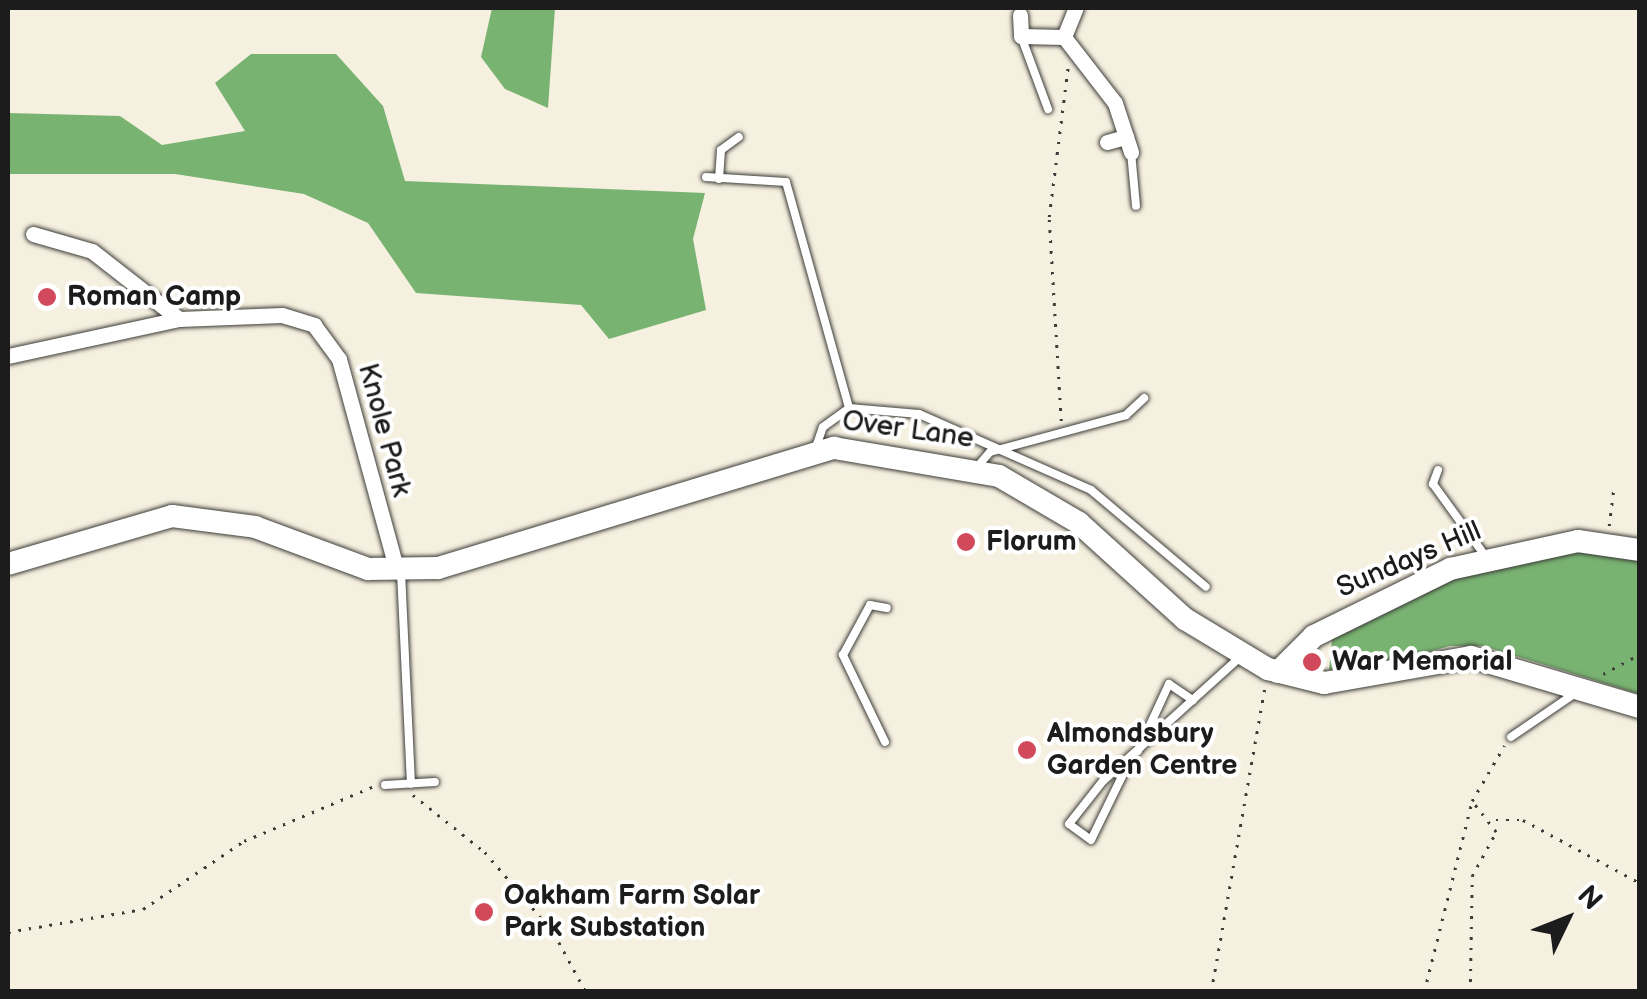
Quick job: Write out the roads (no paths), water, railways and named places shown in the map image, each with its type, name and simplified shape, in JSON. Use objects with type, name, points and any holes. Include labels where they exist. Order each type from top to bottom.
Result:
[{"type":"street","points":[[1064,37],[1076,8]]},
{"type":"street","points":[[1020,15],[1021,36],[1064,37]]},
{"type":"street","points":[[1064,37],[1115,102],[1128,144],[1107,142]]},
{"type":"street","points":[[32,234],[92,251],[179,320]]},
{"type":"street","name":"Knole Park","points":[[8,356],[179,320],[282,315],[323,332],[339,359],[399,572]]},
{"type":"street","name":"Over Lane","points":[[8,564],[172,516],[254,527],[344,564],[399,572],[477,560],[815,450],[983,460],[1079,523],[1160,599],[1242,655],[1273,670],[1324,683],[1472,657],[1640,707]]},
{"type":"street","name":"Sundays Hill","points":[[1273,670],[1331,627],[1486,557],[1608,542],[1640,550]]},
{"type":"lane","points":[[1021,36],[1048,110]]},
{"type":"lane","points":[[719,178],[721,150],[739,137]]},
{"type":"lane","points":[[1128,144],[1136,206]]},
{"type":"lane","points":[[706,178],[786,182],[850,408]]},
{"type":"lane","points":[[983,460],[1126,415],[1144,398]]},
{"type":"lane","points":[[815,450],[823,427],[850,408],[919,414],[983,460],[1091,490],[1206,588]]},
{"type":"lane","points":[[1438,470],[1434,484],[1486,557]]},
{"type":"lane","points":[[399,572],[412,784]]},
{"type":"lane","points":[[885,742],[843,655],[870,605],[887,608]]},
{"type":"lane","points":[[1194,700],[1169,684],[1135,754],[1091,840],[1069,824],[1135,754],[1194,700],[1242,655]]},
{"type":"lane","points":[[1511,737],[1581,688]]},
{"type":"lane","points":[[385,784],[435,782]]},
{"type":"place","name":"Roman Camp","points":[[47,297]]},
{"type":"place","name":"Florum","points":[[966,542]]},
{"type":"place","name":"War Memorial","points":[[1312,662]]},
{"type":"place","name":"Almondsbury Garden Centre","points":[[1027,750]]},
{"type":"place","name":"Oakham Farm Solar Park Substation","points":[[484,912]]}]
